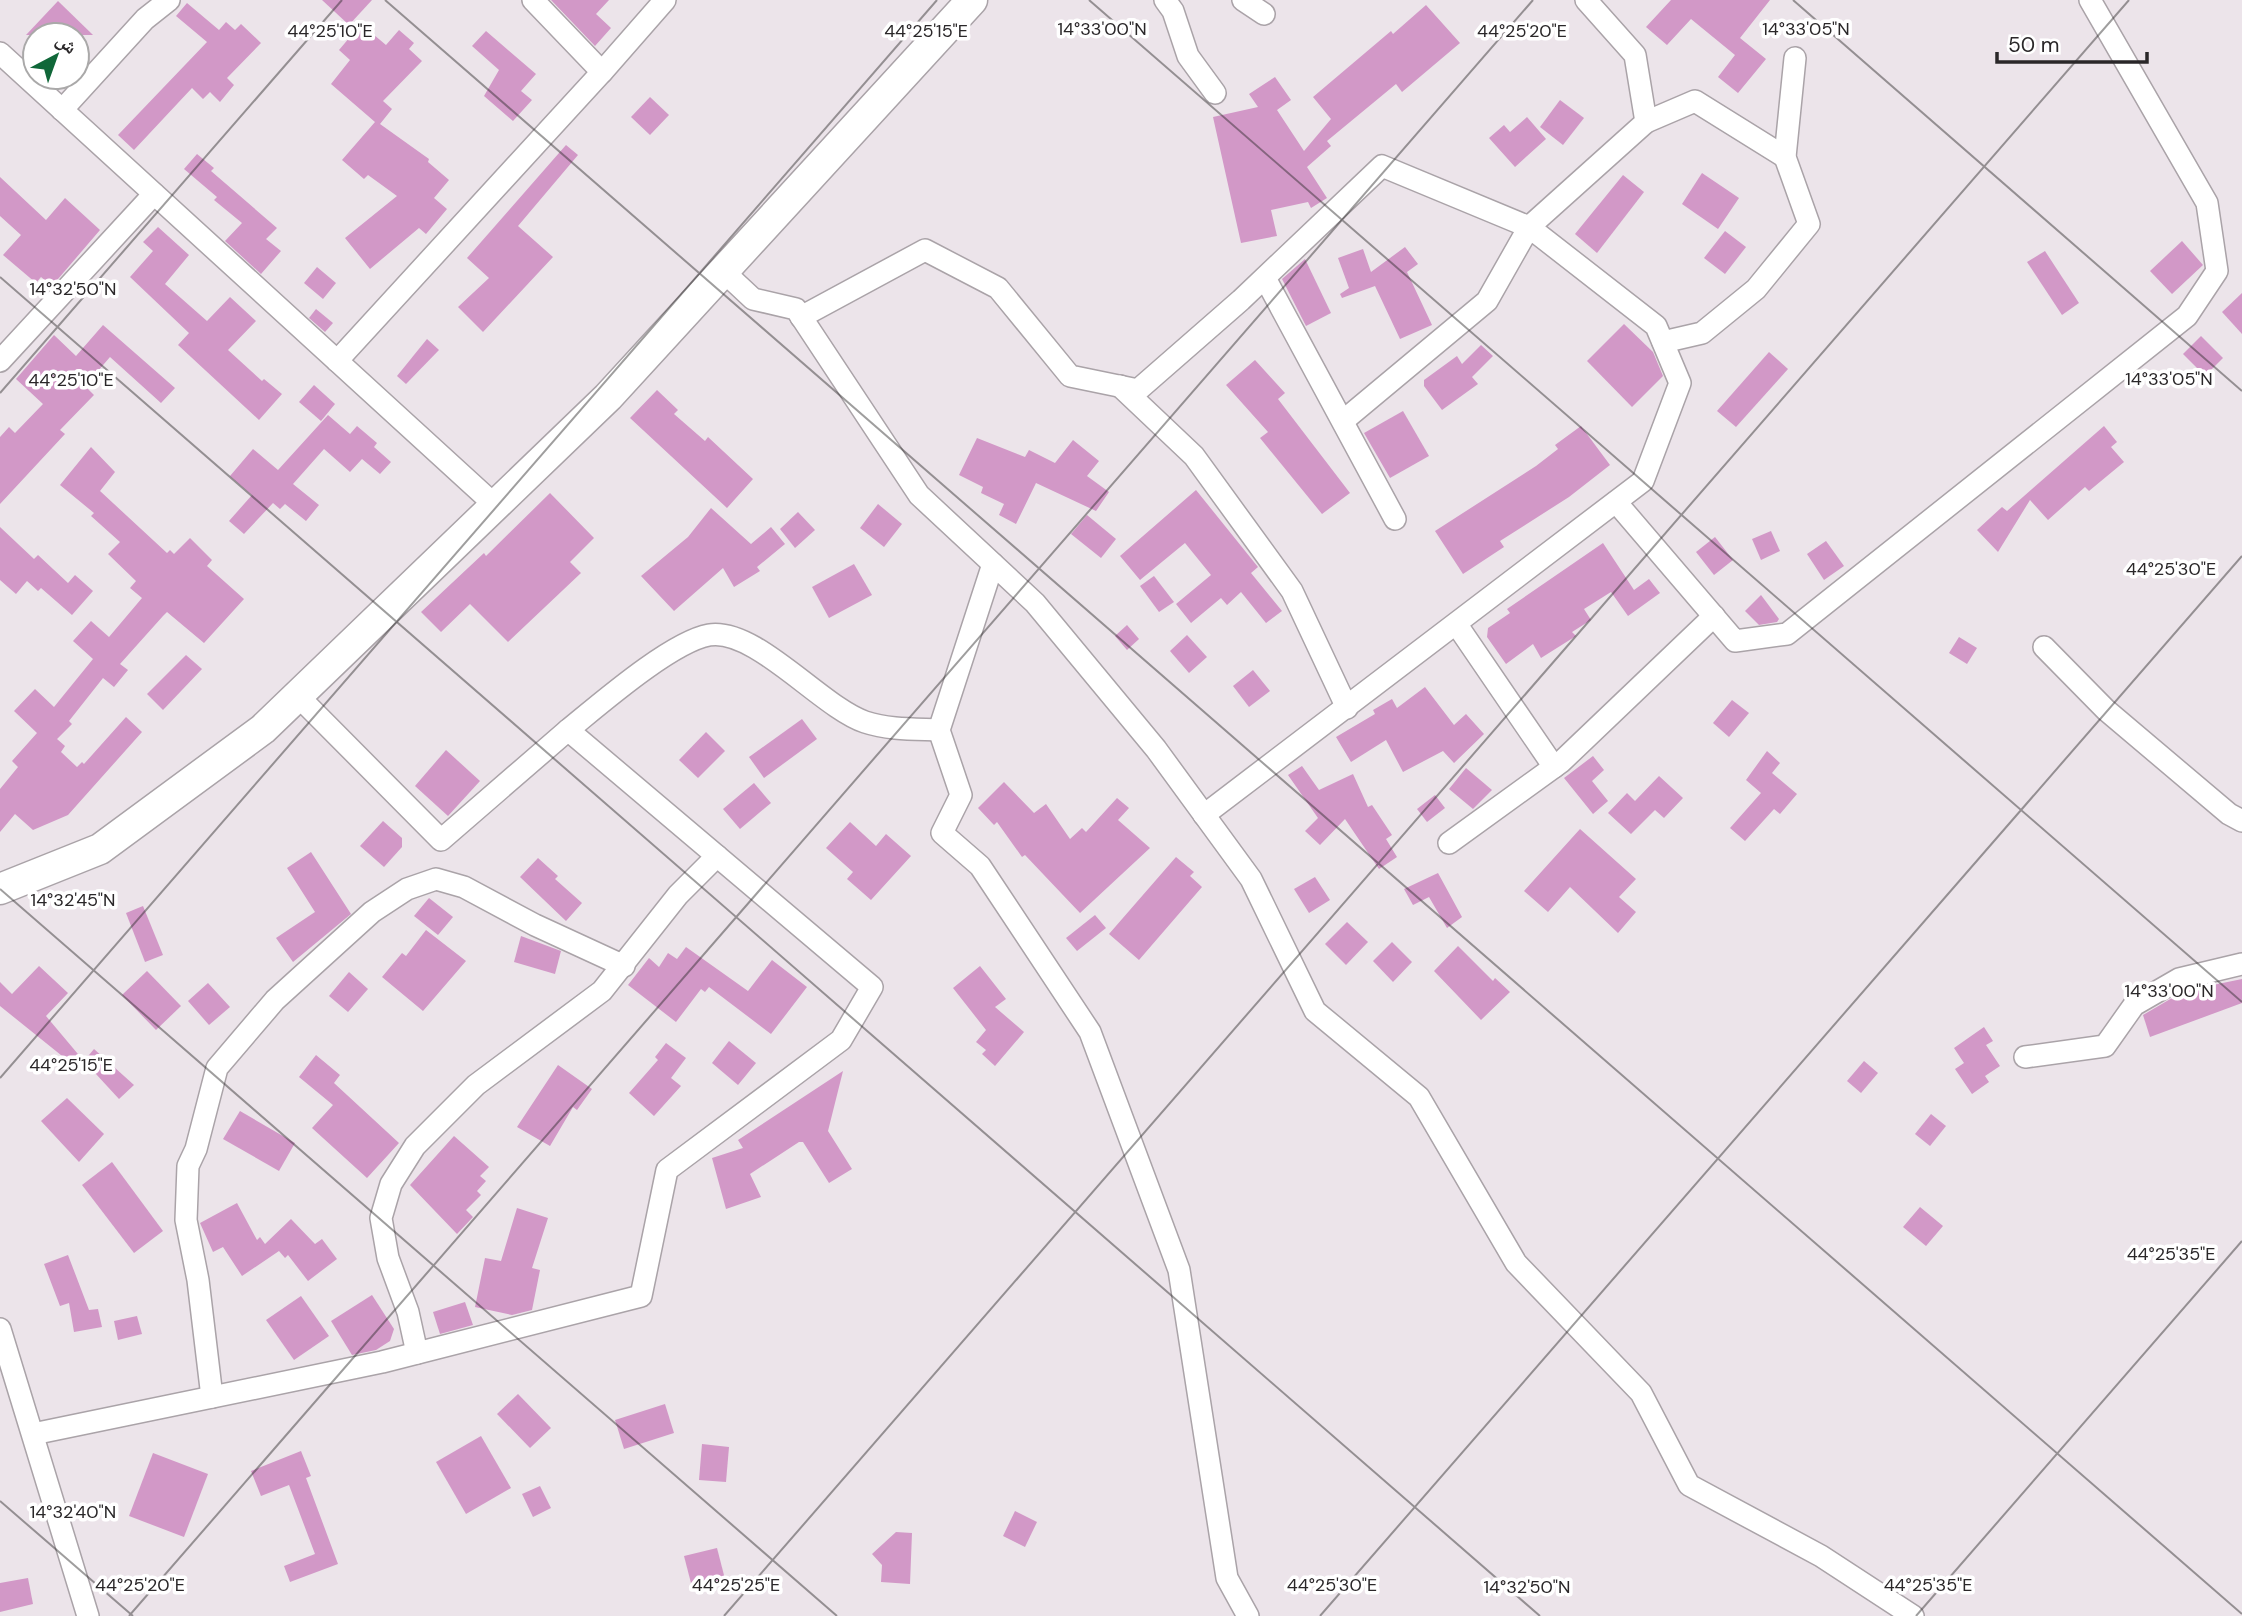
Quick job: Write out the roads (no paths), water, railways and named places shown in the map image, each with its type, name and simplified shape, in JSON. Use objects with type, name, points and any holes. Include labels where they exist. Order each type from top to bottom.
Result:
[{"type":"street","points":[[62,110],[145,19],[169,0]]},
{"type":"street","points":[[533,0],[602,72]]},
{"type":"street","points":[[337,361],[665,0]]},
{"type":"street","points":[[1,887],[100,849],[263,729],[497,507],[608,397],[972,0]]},
{"type":"street","points":[[1165,0],[1173,11],[1188,56],[1215,93]]},
{"type":"street","points":[[1243,0],[1264,13]]},
{"type":"street","points":[[1586,0],[1636,55],[1646,122]]},
{"type":"street","points":[[1616,502],[1735,641],[1787,634],[2187,316],[2217,271],[2207,203],[2090,0]]},
{"type":"street","points":[[0,53],[497,507]]},
{"type":"street","points":[[1663,342],[1702,333],[1756,289],[1809,223],[1785,157],[1795,58]]},
{"type":"street","points":[[1343,421],[1487,301],[1529,227],[1646,122],[1695,101],[1785,157]]},
{"type":"street","points":[[801,317],[925,250],[998,288],[1070,376],[1138,390],[1265,278],[1382,166],[1529,227],[1656,326],[1680,383],[1643,481],[1457,625],[1204,814]]},
{"type":"street","points":[[0,361],[154,194]]},
{"type":"street","points":[[723,271],[753,299],[796,309],[919,495],[1035,603],[1156,749],[1251,879],[1315,1011],[1419,1097],[1516,1263],[1641,1393],[1689,1485],[1821,1556],[1913,1616]]},
{"type":"street","points":[[1265,278],[1395,519]]},
{"type":"street","points":[[1120,386],[1194,456],[1292,591],[1347,708]]},
{"type":"street","points":[[993,564],[939,730],[961,795],[942,833],[980,866],[1090,1032],[1179,1270],[1227,1578],[1248,1616]]},
{"type":"street","points":[[1449,843],[1554,767],[1714,617]]},
{"type":"street","points":[[1457,625],[1554,767]]},
{"type":"street","points":[[298,696],[441,840],[629,681],[686,644],[711,634],[741,640],[844,712],[864,722],[894,728],[939,730]]},
{"type":"street","points":[[2045,647],[2106,710],[2229,814],[2242,821]]},
{"type":"street","points":[[33,1434],[417,1353],[641,1296],[667,1170],[841,1040],[872,987],[568,730]]},
{"type":"street","points":[[417,1353],[408,1312],[388,1258],[381,1218],[391,1184],[415,1146],[476,1085],[602,991],[678,895],[717,856]]},
{"type":"street","points":[[212,1397],[198,1280],[186,1220],[187,1166],[196,1149],[217,1068],[275,1000],[372,912],[407,889],[436,879],[464,887],[535,925],[624,966]]},
{"type":"street","points":[[2025,1057],[2105,1046],[2134,1005],[2179,979],[2242,964]]},
{"type":"street","points":[[0,1329],[88,1616]]}]
